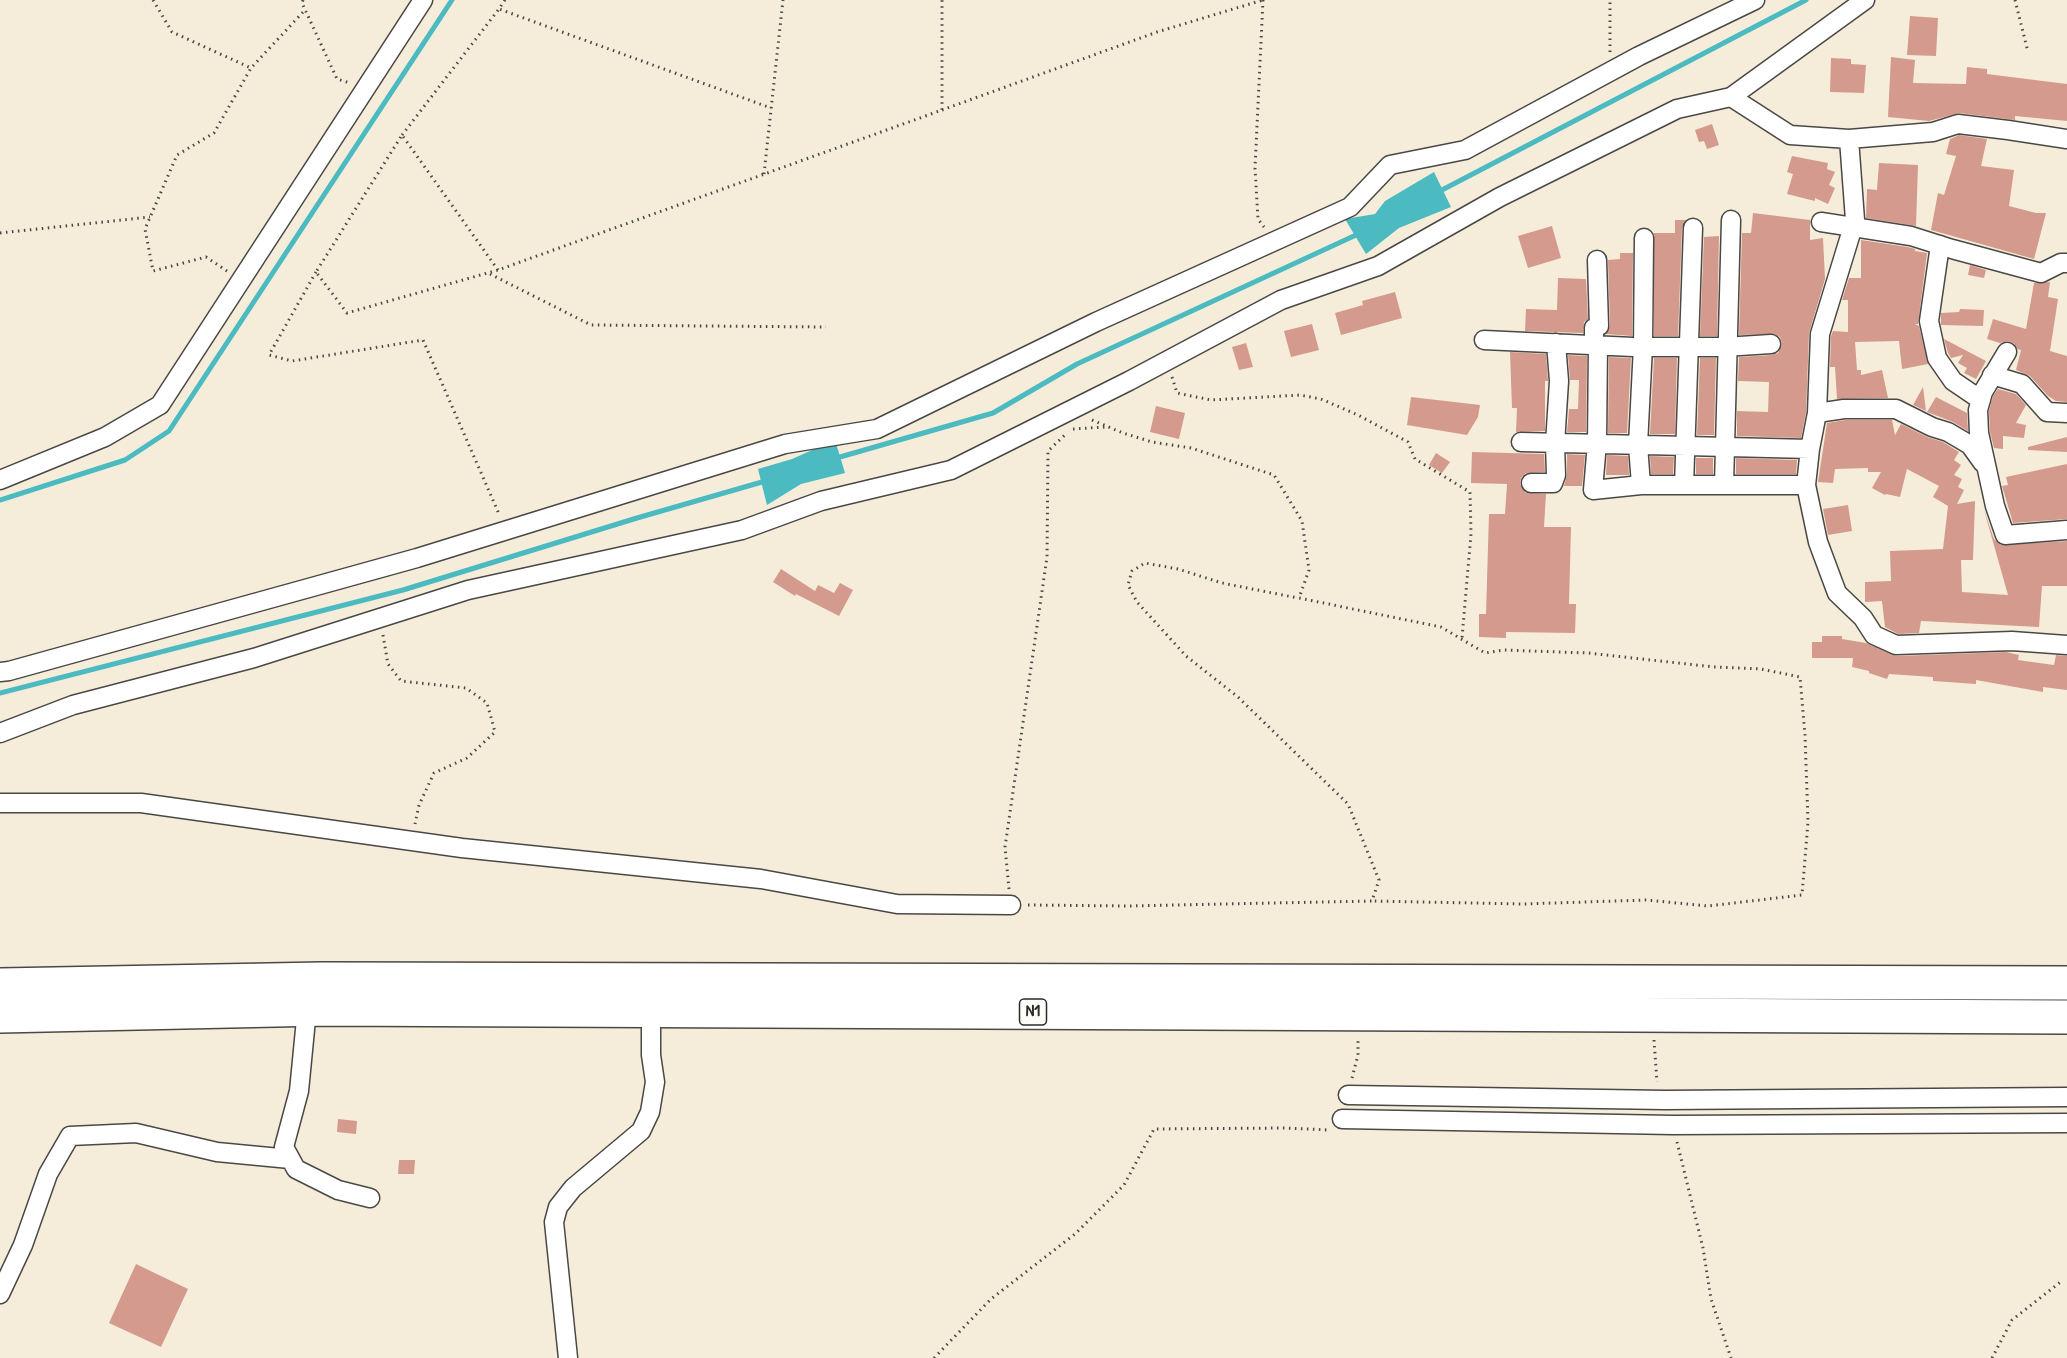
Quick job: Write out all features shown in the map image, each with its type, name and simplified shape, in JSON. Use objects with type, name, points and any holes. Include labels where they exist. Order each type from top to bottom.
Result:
[{"type":"highway","name":"N1","points":[[0,985],[322,979],[657,995],[1358,1014],[2067,1017]]},
{"type":"highway","name":"N1","points":[[0,1016],[307,1009],[657,995],[2067,983]]},
{"type":"street","points":[[0,480],[105,437],[160,405],[423,0]]},
{"type":"street","points":[[0,672],[417,558],[785,444],[877,429],[1096,322],[1350,207],[1389,165],[1465,150],[1609,72],[1755,0]]},
{"type":"street","points":[[0,733],[73,705],[254,658],[468,590],[742,530],[821,501],[951,470],[1166,362],[1281,300],[1378,266],[1500,197],[1677,109],[1731,97],[1865,0]]},
{"type":"street","points":[[1731,97],[1790,135],[1849,139],[1933,132],[1958,124],[2008,129],[2067,139]]},
{"type":"street","points":[[1849,139],[1855,220],[1820,334],[1817,413],[1806,485],[1818,542],[1837,593],[1863,618],[1874,635],[1896,645],[2012,640],[2067,645]]},
{"type":"street","points":[[1724,485],[1731,220]]},
{"type":"street","points":[[1821,222],[1911,236],[2041,273],[2061,263],[2067,263]]},
{"type":"street","points":[[1684,485],[1693,228]]},
{"type":"street","points":[[1641,485],[1638,445],[1643,346],[1644,238]]},
{"type":"street","points":[[1940,245],[1929,321],[1936,358],[1953,381],[1981,400]]},
{"type":"street","points":[[1597,260],[1599,327],[1594,328],[1594,341],[1598,344],[1598,443],[1593,490],[1641,485],[1806,485]]},
{"type":"street","points":[[1484,340],[1690,347],[1771,344]]},
{"type":"street","points":[[1531,483],[1553,483],[1556,475],[1555,444],[1559,381],[1556,343]]},
{"type":"street","points":[[2007,352],[1992,375],[1978,410],[1978,434],[1995,506],[2005,535],[2067,530]]},
{"type":"street","points":[[1992,375],[2022,384],[2047,412],[2067,413]]},
{"type":"street","points":[[1817,413],[1844,409],[1896,409],[1932,428],[1948,432],[1970,445],[1988,473]]},
{"type":"street","points":[[1521,442],[1810,449]]},
{"type":"street","points":[[0,803],[141,803],[412,841],[760,879],[897,904],[1011,905]]},
{"type":"street","points":[[568,1358],[554,1221],[558,1207],[573,1188],[641,1131],[650,1112],[655,1082],[651,1055],[651,1026],[657,995]]},
{"type":"street","points":[[307,1009],[299,1091],[285,1147],[296,1169],[338,1190],[370,1198]]},
{"type":"street","points":[[1348,1095],[1665,1100],[2067,1097]]},
{"type":"street","points":[[1342,1119],[1673,1125],[2067,1122]]},
{"type":"street","points":[[0,1294],[23,1245],[48,1174],[70,1136],[136,1132],[217,1152],[290,1159]]},
{"type":"path","points":[[153,0],[172,32],[251,68]]},
{"type":"path","points":[[303,0],[305,10],[337,79],[365,88]]},
{"type":"path","points":[[505,0],[402,135],[316,272],[269,355],[292,361],[423,340],[506,530]]},
{"type":"path","points":[[764,174],[783,0]]},
{"type":"path","points":[[942,0],[942,110]]},
{"type":"path","points":[[316,272],[347,313],[488,273],[1157,32],[1263,0],[1255,168],[1258,219],[1275,241]]},
{"type":"path","points":[[1609,72],[1610,0]]},
{"type":"path","points":[[2015,0],[2028,52]]},
{"type":"path","points":[[499,9],[771,108]]},
{"type":"path","points":[[240,280],[206,258],[153,271],[145,229],[177,154],[214,133],[251,68],[305,10]]},
{"type":"path","points":[[402,135],[498,270]]},
{"type":"path","points":[[0,233],[150,217]]},
{"type":"path","points":[[488,273],[591,325],[826,327]]},
{"type":"path","points":[[1166,362],[1177,393],[1211,400],[1300,395],[1321,399],[1358,415],[1408,442],[1415,459],[1470,492],[1472,534],[1462,638]]},
{"type":"path","points":[[1070,410],[1152,442],[1191,448],[1274,475],[1302,521],[1309,570],[1299,598]]},
{"type":"path","points":[[1107,426],[1071,430],[1048,451],[1047,557],[1005,847],[1011,905],[1126,906],[1372,901],[1523,904],[1646,900],[1708,906],[1802,895],[1808,822],[1800,677],[1761,669],[1714,667],[1588,653],[1503,650],[1485,652],[1441,627],[1222,583],[1178,569],[1145,563],[1132,571],[1128,585],[1137,602],[1186,656],[1238,697],[1348,804],[1379,880],[1372,901]]},
{"type":"path","points":[[379,618],[388,664],[402,681],[465,687],[487,703],[495,732],[467,758],[434,773],[419,805],[412,841]]},
{"type":"path","points":[[1348,1095],[1358,1055],[1358,1014]]},
{"type":"path","points":[[1659,1015],[1654,1038],[1657,1081],[1665,1100]]},
{"type":"path","points":[[934,1358],[991,1299],[1075,1234],[1124,1185],[1154,1130],[1283,1128],[1339,1130],[1342,1119]]},
{"type":"path","points":[[1673,1125],[1703,1248],[1711,1299],[1731,1358]]},
{"type":"path","points":[[1992,1358],[2012,1320],[2063,1280]]},
{"type":"water","points":[[1434,172],[1451,207],[1399,228],[1366,254],[1345,219],[1375,214],[1385,201]]},
{"type":"water","points":[[835,440],[845,473],[801,484],[767,505],[758,469],[792,459]]},
{"type":"building","points":[[1910,16],[1938,18],[1936,56],[1907,55]]},
{"type":"building","points":[[1891,57],[1915,60],[1913,83],[1966,84],[1967,67],[1987,69],[1987,74],[2067,84],[2067,121],[2015,116],[2015,120],[1959,113],[1929,121],[1888,117]]},
{"type":"building","points":[[1831,58],[1851,59],[1851,64],[1866,65],[1864,93],[1830,92]]},
{"type":"building","points":[[1712,124],[1719,145],[1707,149],[1704,141],[1699,142],[1695,130]]},
{"type":"building","points":[[1959,135],[1987,139],[1981,166],[2014,170],[2009,206],[2036,213],[2046,213],[2034,259],[1931,230],[1938,193],[1944,195],[1956,156],[1946,154],[1950,139]]},
{"type":"building","points":[[1792,156],[1828,163],[1827,169],[1835,172],[1829,185],[1835,188],[1828,204],[1815,198],[1815,201],[1787,194],[1793,174],[1787,172]]},
{"type":"building","points":[[1879,163],[1918,165],[1916,226],[1866,218],[1867,189],[1877,190]]},
{"type":"building","points":[[1753,213],[1810,220],[1810,240],[1823,238],[1825,279],[1809,333],[1806,413],[1801,438],[1737,436],[1737,411],[1768,412],[1769,382],[1738,381],[1739,357],[1772,355],[1778,353],[1782,344],[1780,337],[1775,334],[1739,335],[1742,233],[1751,233]]},
{"type":"building","points":[[1675,220],[1686,220],[1682,228],[1678,336],[1654,336],[1654,233],[1675,233]]},
{"type":"building","points":[[1552,226],[1561,258],[1528,268],[1518,236]]},
{"type":"building","points":[[1719,236],[1717,336],[1700,336],[1704,237]]},
{"type":"building","points":[[1861,240],[1908,247],[1927,253],[1918,324],[1915,324],[1919,326],[1928,364],[1902,369],[1899,341],[1855,342],[1857,370],[1861,370],[1861,375],[1882,370],[1888,398],[1837,399],[1835,367],[1830,367],[1831,336],[1833,331],[1848,332],[1848,300],[1842,300],[1849,278],[1861,278]]},
{"type":"building","points":[[1620,253],[1633,253],[1632,336],[1606,334],[1610,326],[1608,260],[1620,259]]},
{"type":"building","points":[[1970,265],[1986,270],[1984,278],[1968,275]]},
{"type":"building","points":[[1558,278],[1586,279],[1588,319],[1584,322],[1583,333],[1525,331],[1526,309],[1557,310]]},
{"type":"building","points":[[2050,282],[2048,297],[2058,299],[2050,351],[2067,356],[2067,402],[2056,401],[2048,396],[2030,376],[2016,370],[2021,350],[2017,349],[2013,343],[2007,341],[2000,343],[1987,339],[1993,319],[2026,329],[2034,283]]},
{"type":"building","points":[[1395,292],[1402,318],[1341,335],[1335,313],[1363,305],[1362,301]]},
{"type":"building","points":[[1960,309],[1984,310],[1983,326],[1941,325],[1941,313],[1959,312]]},
{"type":"building","points":[[1312,324],[1319,350],[1291,357],[1284,331]]},
{"type":"building","points":[[1944,339],[1986,361],[1976,379],[1964,373],[1967,368],[1958,363],[1963,355],[1951,358]]},
{"type":"building","points":[[1246,343],[1253,367],[1239,370],[1232,347]]},
{"type":"building","points":[[1510,352],[1546,354],[1548,381],[1545,381],[1545,431],[1516,432],[1517,408],[1512,408]]},
{"type":"building","points":[[1568,355],[1587,356],[1586,432],[1567,432],[1569,409],[1578,409],[1579,380],[1570,380]]},
{"type":"building","points":[[1609,357],[1631,358],[1627,433],[1608,433]]},
{"type":"building","points":[[1654,358],[1677,358],[1675,434],[1650,434]]},
{"type":"building","points":[[1700,358],[1716,358],[1714,435],[1697,435]]},
{"type":"building","points":[[1923,387],[1926,411],[1913,405]]},
{"type":"building","points":[[1998,389],[2016,394],[2026,405],[2016,423],[2026,425],[2024,438],[2003,436],[2003,449],[1994,448],[1990,432],[1989,411],[1993,396]]},
{"type":"building","points":[[1411,397],[1480,405],[1478,417],[1467,435],[1407,425]]},
{"type":"building","points":[[1936,397],[1967,413],[1968,431],[1953,422],[1927,412]]},
{"type":"building","points":[[1156,406],[1185,413],[1179,439],[1150,432]]},
{"type":"building","points":[[1845,420],[1892,420],[1895,435],[1901,424],[1943,442],[1959,452],[1954,460],[1961,465],[1954,475],[1962,479],[1958,487],[1964,490],[1957,504],[1975,501],[1973,560],[1961,560],[1962,592],[2008,595],[1984,510],[1994,539],[2001,545],[2067,541],[2067,586],[2042,586],[2039,627],[1921,621],[1919,633],[1898,634],[1885,627],[1882,601],[1865,602],[1865,582],[1891,581],[1890,551],[1943,549],[1948,506],[1933,497],[1939,486],[1907,469],[1900,497],[1885,495],[1872,488],[1881,472],[1868,472],[1868,468],[1835,469],[1833,483],[1818,482],[1827,423]]},
{"type":"building","points":[[2067,437],[2067,452],[2028,450],[2028,447]]},
{"type":"building","points":[[1472,452],[1544,454],[1545,472],[1526,473],[1521,478],[1520,484],[1526,493],[1546,494],[1544,527],[1571,527],[1569,604],[1576,604],[1575,633],[1506,632],[1506,638],[1479,637],[1479,614],[1486,614],[1489,514],[1505,514],[1507,484],[1471,483]]},
{"type":"building","points":[[1436,453],[1450,462],[1442,473],[1429,465]]},
{"type":"building","points":[[1567,454],[1585,455],[1582,486],[1564,486],[1567,475]]},
{"type":"building","points":[[1607,455],[1628,456],[1629,475],[1606,475]]},
{"type":"building","points":[[1650,456],[1674,457],[1673,474],[1651,474]]},
{"type":"building","points":[[1696,458],[1713,458],[1713,474],[1696,474]]},
{"type":"building","points":[[1736,458],[1797,460],[1796,474],[1736,474]]},
{"type":"building","points":[[2067,464],[2067,519],[2013,523],[2002,486],[2008,485],[2006,477]]},
{"type":"building","points":[[1848,505],[1852,531],[1828,535],[1823,509]]},
{"type":"building","points":[[781,569],[815,591],[818,585],[834,593],[840,583],[853,590],[839,616],[796,594],[795,596],[773,582]]},
{"type":"building","points":[[1822,636],[1842,636],[1842,639],[1866,643],[1896,656],[2006,652],[2019,655],[2018,660],[2054,665],[2056,655],[2067,656],[2067,690],[2043,687],[2043,692],[1976,680],[1976,684],[1933,681],[1933,677],[1889,674],[1887,679],[1852,667],[1853,658],[1812,658],[1812,642],[1822,642]]},
{"type":"building","points":[[338,1119],[357,1121],[356,1134],[337,1132]]},
{"type":"building","points":[[399,1160],[415,1160],[414,1174],[398,1174]]},
{"type":"building","points":[[136,1264],[188,1289],[161,1347],[109,1323]]},
{"type":"waterway","points":[[0,500],[125,460],[169,431],[452,0]]},
{"type":"waterway","points":[[1442,190],[1806,0]]},
{"type":"waterway","points":[[840,457],[993,413],[1077,364],[1356,235]]},
{"type":"waterway","points":[[0,693],[403,590],[762,482]]}]
